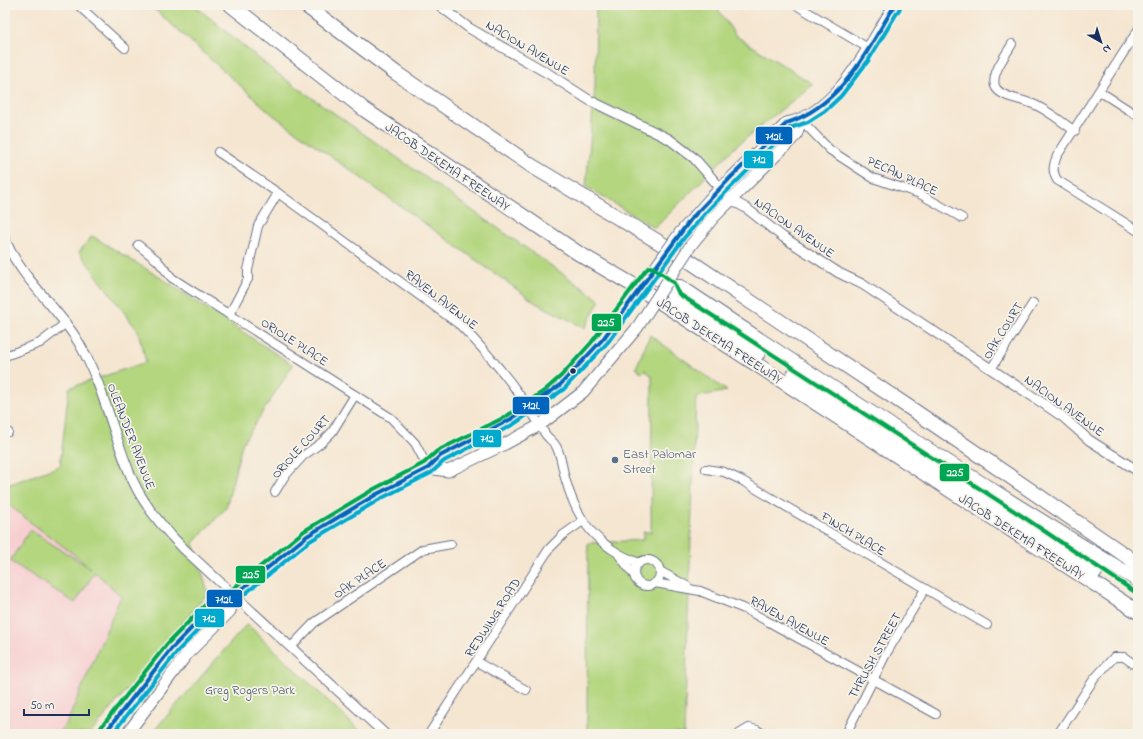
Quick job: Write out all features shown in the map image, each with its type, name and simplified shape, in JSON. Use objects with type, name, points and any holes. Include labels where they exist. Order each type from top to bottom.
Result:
[{"type":"highway","name":"JACOB DEKEMA FREEWAY","points":[[231,5],[365,110],[578,253],[645,292],[1138,612]]},
{"type":"highway","points":[[305,5],[396,74],[532,166],[682,256],[916,412],[1138,564]]},
{"type":"highway","points":[[650,273],[667,285],[674,298],[773,356],[1028,514],[1138,580]]},
{"type":"highway","points":[[773,356],[1138,601]]},
{"type":"main road","points":[[104,734],[172,648],[218,601],[234,596],[307,536],[377,494],[428,468],[440,456],[529,409],[574,372],[623,313],[650,273],[680,233],[721,188],[787,123],[800,120],[831,99],[853,72],[895,5]]},
{"type":"main road","points":[[428,468],[448,471],[505,444],[540,425],[583,392],[637,328],[667,285],[691,244],[713,218],[796,135],[800,120]]},
{"type":"main road","points":[[127,734],[187,654],[230,612],[234,596]]},
{"type":"street","points":[[78,5],[125,48]]},
{"type":"street","name":"NACION AVENUE","points":[[439,5],[469,28],[549,74],[589,100],[669,139],[694,158],[731,200],[746,208],[782,237],[847,278],[862,284],[1063,417],[1089,440],[1138,471]]},
{"type":"street","points":[[796,5],[868,48]]},
{"type":"street","points":[[1138,30],[1057,156],[1053,165],[1053,173],[1057,180],[1138,231]]},
{"type":"street","points":[[1012,44],[995,75],[995,85],[998,90],[1005,95],[1032,103],[1075,130]]},
{"type":"street","points":[[1099,91],[1138,116]]},
{"type":"street","name":"PECAN PLACE","points":[[800,120],[830,150],[873,178],[920,194],[962,218]]},
{"type":"street","name":"RAVEN AVENUE","points":[[218,152],[278,193],[460,325],[486,351],[529,409],[540,425],[544,434],[555,444],[562,460],[566,481],[583,521],[605,545],[618,555],[634,575]]},
{"type":"street","points":[[230,314],[248,279],[248,270],[258,226],[278,193]]},
{"type":"street","name":"OLEANDER AVENUE","points":[[6,245],[29,279],[66,323],[89,361],[134,482],[147,507],[169,534],[234,596],[385,734]]},
{"type":"street","name":"ORIOLE PLACE","points":[[138,245],[157,260],[172,278],[391,418],[415,443],[428,468]]},
{"type":"street","name":"OAK COURT","points":[[991,369],[1033,303]]},
{"type":"street","points":[[5,356],[40,343],[66,323]]},
{"type":"street","name":"ORIOLE COURT","points":[[275,492],[284,477],[303,456],[321,443],[332,432],[355,395]]},
{"type":"street","name":"FINCH PLACE","points":[[706,469],[724,472],[741,480],[987,625]]},
{"type":"street","name":"REDWING ROAD","points":[[429,734],[478,662],[549,549],[563,535],[583,521]]},
{"type":"street","name":"OAK PLACE","points":[[291,647],[314,623],[423,550],[450,544]]},
{"type":"street","name":"RAVEN AVENUE","points":[[618,555],[639,562]]},
{"type":"street","points":[[650,560],[657,564],[660,570],[660,576],[655,583],[651,585],[642,585],[636,580],[634,575],[639,562],[650,560]]},
{"type":"street","name":"RAVEN AVENUE","points":[[660,570],[693,589]]},
{"type":"street","name":"RAVEN AVENUE","points":[[655,583],[693,589],[718,597],[748,610],[936,714]]},
{"type":"street","name":"THRUSH STREET","points":[[846,734],[886,654],[925,589]]},
{"type":"street","points":[[1058,734],[1094,679],[1114,657],[1124,657],[1138,667]]},
{"type":"street","points":[[478,662],[526,690]]},
{"type":"street","points":[[739,734],[749,728],[757,730],[763,734]]},
{"type":"shaded area","points":[[5,501],[26,520],[70,549],[121,596],[66,725],[56,734],[5,734]]},
{"type":"green space","points":[[150,5],[194,5],[274,71],[600,300],[585,328],[536,303],[273,115]]},
{"type":"green space","points":[[596,5],[715,5],[736,36],[813,84],[734,148],[655,228],[586,187],[595,87]]},
{"type":"green space","points":[[92,236],[161,278],[293,365],[242,444],[226,508],[193,543],[208,593],[90,734],[56,734],[66,725],[121,596],[95,572],[75,603],[10,561],[30,530],[90,568],[5,501],[5,486],[60,466],[69,388],[146,362],[138,331],[79,252]]},
{"type":"green space","points":[[650,335],[727,391],[696,397],[684,734],[587,734],[588,543],[643,540],[643,532],[651,532],[652,376],[645,370],[642,373],[636,368]]},
{"type":"green space","name":"Greg Rogers Park","points":[[247,624],[363,734],[151,734]]},
{"type":"transit line","name":"712L","points":[[104,734],[172,648],[218,601],[233,596],[307,536],[377,494],[428,468],[440,456],[511,419],[560,385],[603,339],[691,219],[731,177],[787,123],[807,114],[838,90],[863,58],[895,5]]},
{"type":"transit line","name":"712","points":[[112,734],[177,652],[221,606],[236,601],[310,541],[380,499],[431,473],[444,461],[514,424],[564,389],[608,342],[684,238],[709,209],[790,128],[808,122],[825,111],[841,96],[868,61],[900,8]]},
{"type":"transit line","name":"225","points":[[99,730],[167,644],[214,596],[230,591],[304,531],[374,489],[424,463],[437,451],[505,417],[544,391],[561,376],[591,343],[646,270],[650,267],[654,268],[674,283],[679,294],[1022,516],[1138,594]]},
{"type":"place","name":"East Palomar Street","points":[[615,460]]}]
